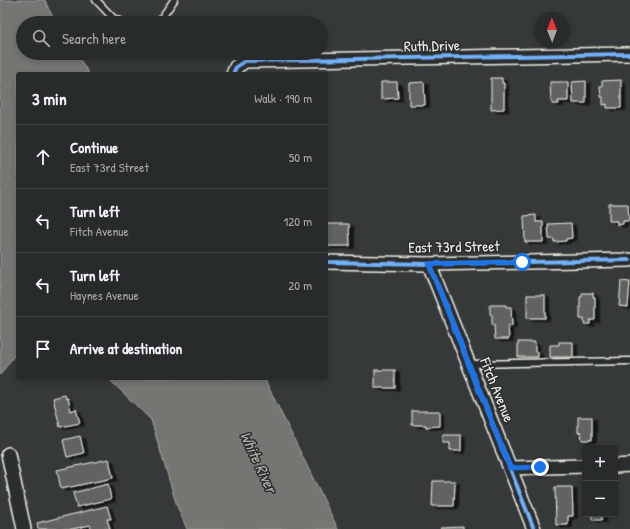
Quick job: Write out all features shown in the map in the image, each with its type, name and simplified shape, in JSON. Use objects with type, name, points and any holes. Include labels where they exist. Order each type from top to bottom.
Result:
[{"type":"street","name":"Ruth Drive","points":[[328,59],[630,54]]},
{"type":"street","name":"Ruth Drive","points":[[234,70],[245,61],[300,60]]},
{"type":"street","name":"East 73rd Street","points":[[328,262],[429,264],[630,260]]},
{"type":"street","name":"Fitch Avenue","points":[[429,264],[534,529]]},
{"type":"street","points":[[8,454],[24,529]]},
{"type":"street","points":[[618,466],[630,465]]},
{"type":"street","points":[[510,468],[582,466]]},
{"type":"lane","points":[[96,0],[111,16]]},
{"type":"lane","points":[[163,16],[174,0]]},
{"type":"lane","points":[[469,364],[630,361]]},
{"type":"water","points":[[0,0],[45,0],[53,16],[16,16],[16,60],[80,60],[88,72],[16,72],[16,353],[0,375]]},
{"type":"water","name":"White River","points":[[110,380],[265,380],[338,529],[187,529],[177,506],[151,420]]},
{"type":"building","points":[[491,78],[502,78],[502,83],[504,83],[504,109],[491,110]]},
{"type":"building","points":[[621,80],[621,108],[607,108],[607,104],[603,105],[603,97],[601,97],[600,86],[602,86],[602,81]]},
{"type":"building","points":[[586,81],[586,103],[573,103],[572,82]]},
{"type":"building","points":[[381,82],[397,82],[398,98],[381,99]]},
{"type":"building","points":[[424,82],[425,105],[409,105],[409,83]]},
{"type":"building","points":[[550,82],[568,82],[568,101],[558,101],[559,104],[552,104]]},
{"type":"building","points":[[609,204],[628,204],[629,221],[623,221],[623,224],[617,225],[617,221],[609,221]]},
{"type":"building","points":[[536,215],[536,222],[543,222],[543,242],[525,242],[524,216]]},
{"type":"building","points":[[571,223],[572,238],[566,239],[566,241],[554,242],[554,239],[549,239],[548,224]]},
{"type":"building","points":[[328,224],[349,224],[350,246],[328,246]]},
{"type":"building","points":[[621,281],[630,282],[628,307],[619,306]]},
{"type":"building","points":[[582,293],[593,293],[593,297],[595,297],[595,320],[590,320],[590,324],[584,324],[584,319],[580,319],[580,297],[582,297]]},
{"type":"building","points":[[527,295],[545,295],[545,318],[527,318]]},
{"type":"building","points":[[490,305],[506,305],[506,307],[511,307],[512,326],[508,326],[509,339],[495,339],[494,325],[492,325],[492,315],[490,315]]},
{"type":"building","points":[[518,342],[535,342],[535,352],[538,352],[538,357],[518,357]]},
{"type":"building","points":[[559,342],[573,342],[573,357],[550,357],[550,345],[559,345]]},
{"type":"building","points":[[375,370],[395,370],[395,388],[375,388]]},
{"type":"building","points":[[65,395],[66,399],[68,398],[71,411],[76,409],[80,423],[60,427],[53,398]]},
{"type":"building","points":[[412,411],[440,411],[440,426],[426,427],[426,425],[412,425]]},
{"type":"building","points":[[578,417],[592,417],[592,440],[582,440],[581,432],[578,433]]},
{"type":"building","points":[[443,435],[461,435],[461,451],[450,451],[450,443],[443,443]]},
{"type":"building","points":[[80,436],[84,453],[67,457],[63,440]]},
{"type":"building","points":[[109,459],[113,478],[61,489],[57,470]]},
{"type":"building","points":[[433,481],[455,481],[454,506],[432,506]]},
{"type":"building","points":[[108,484],[111,499],[77,507],[73,493]]},
{"type":"building","points":[[555,487],[572,487],[573,516],[568,516],[568,525],[556,525]]},
{"type":"building","points":[[107,506],[111,519],[107,519],[110,529],[92,529],[90,525],[73,529],[38,529],[37,523]]},
{"type":"building","points":[[592,517],[602,517],[602,520],[592,520]]},
{"type":"building","points":[[463,526],[463,529],[441,529],[441,527]]},
{"type":"cycle path","points":[[328,59],[630,54]]},
{"type":"cycle path","points":[[234,72],[236,67],[245,61],[300,60]]},
{"type":"cycle path","points":[[328,262],[429,264],[630,260]]},
{"type":"cycle path","points":[[429,264],[534,529]]},
{"type":"route","points":[[522,262],[429,264],[510,468],[540,467]]}]
